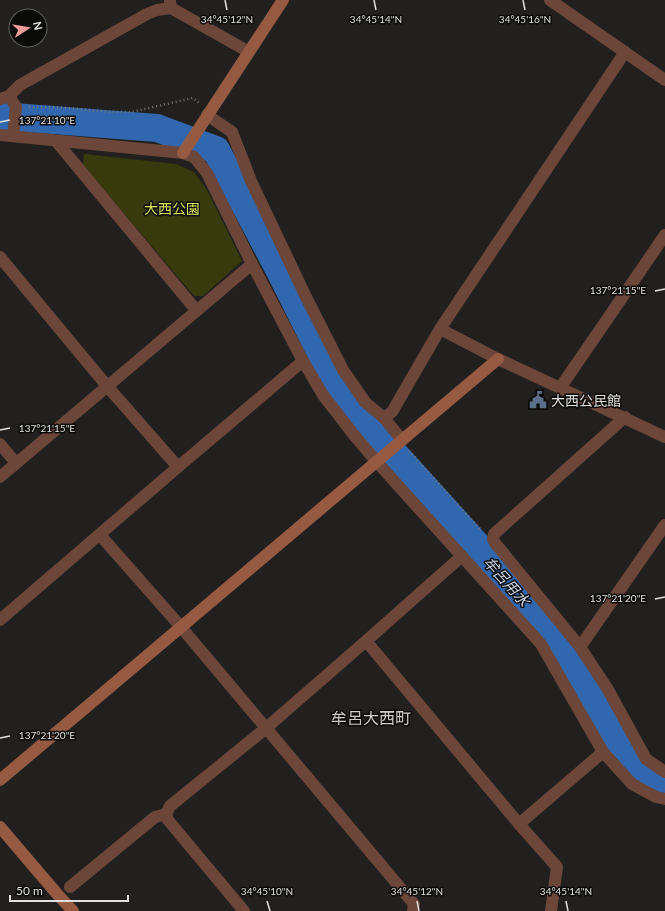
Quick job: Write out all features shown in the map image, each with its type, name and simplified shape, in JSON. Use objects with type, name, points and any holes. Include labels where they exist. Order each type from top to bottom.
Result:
[{"type":"street","points":[[183,153],[283,0]]},
{"type":"street","points":[[550,0],[665,80]]},
{"type":"street","points":[[14,132],[16,108],[5,97],[20,85],[147,14],[171,4],[249,52]]},
{"type":"street","points":[[384,418],[392,412],[440,329],[625,52]]},
{"type":"street","points":[[207,116],[232,132],[250,181],[343,370],[365,402],[384,418],[402,444]]},
{"type":"street","points":[[0,135],[14,132],[56,141],[183,153],[194,157],[207,173],[252,264],[303,361],[323,394],[354,435],[379,459],[462,556],[541,644],[603,752],[632,784],[656,797],[665,799]]},
{"type":"street","points":[[56,141],[196,310]]},
{"type":"street","points":[[560,388],[665,235]]},
{"type":"street","points":[[0,257],[107,386],[178,467]]},
{"type":"street","points":[[0,476],[252,264]]},
{"type":"street","points":[[440,329],[498,359],[665,437]]},
{"type":"street","points":[[0,780],[379,459],[402,444],[498,359]]},
{"type":"street","points":[[0,620],[303,361]]},
{"type":"street","points":[[625,417],[494,534],[492,539],[580,647],[607,688],[646,759],[665,772]]},
{"type":"street","points":[[0,444],[16,463]]},
{"type":"street","points":[[580,647],[665,525]]},
{"type":"street","points":[[100,535],[181,627],[265,729],[414,904],[413,911]]},
{"type":"street","points":[[244,911],[168,820],[166,814],[170,806],[265,729],[462,556]]},
{"type":"street","points":[[366,641],[519,824],[557,867],[551,911]]},
{"type":"street","points":[[519,824],[603,752]]},
{"type":"street","points":[[70,886],[155,817],[166,814]]},
{"type":"street","points":[[0,826],[73,911]]},
{"type":"path","points":[[16,108],[55,107],[110,112],[131,112],[193,98],[199,103]]},
{"type":"path","points":[[402,444],[487,536],[492,539]]},
{"type":"green space","name":"大西公園","points":[[84,154],[176,164],[194,172],[207,190],[242,261],[203,296],[194,296],[83,165]]},
{"type":"waterway","name":"牟呂用水","points":[[0,116],[157,128],[216,150],[280,271],[335,381],[370,427],[521,594],[543,621],[578,669],[625,758],[639,773],[652,782],[665,787]]},
{"type":"place","name":"大西公民館","points":[[538,400]]},
{"type":"district","name":"牟呂大西町","points":[[371,717]]}]
